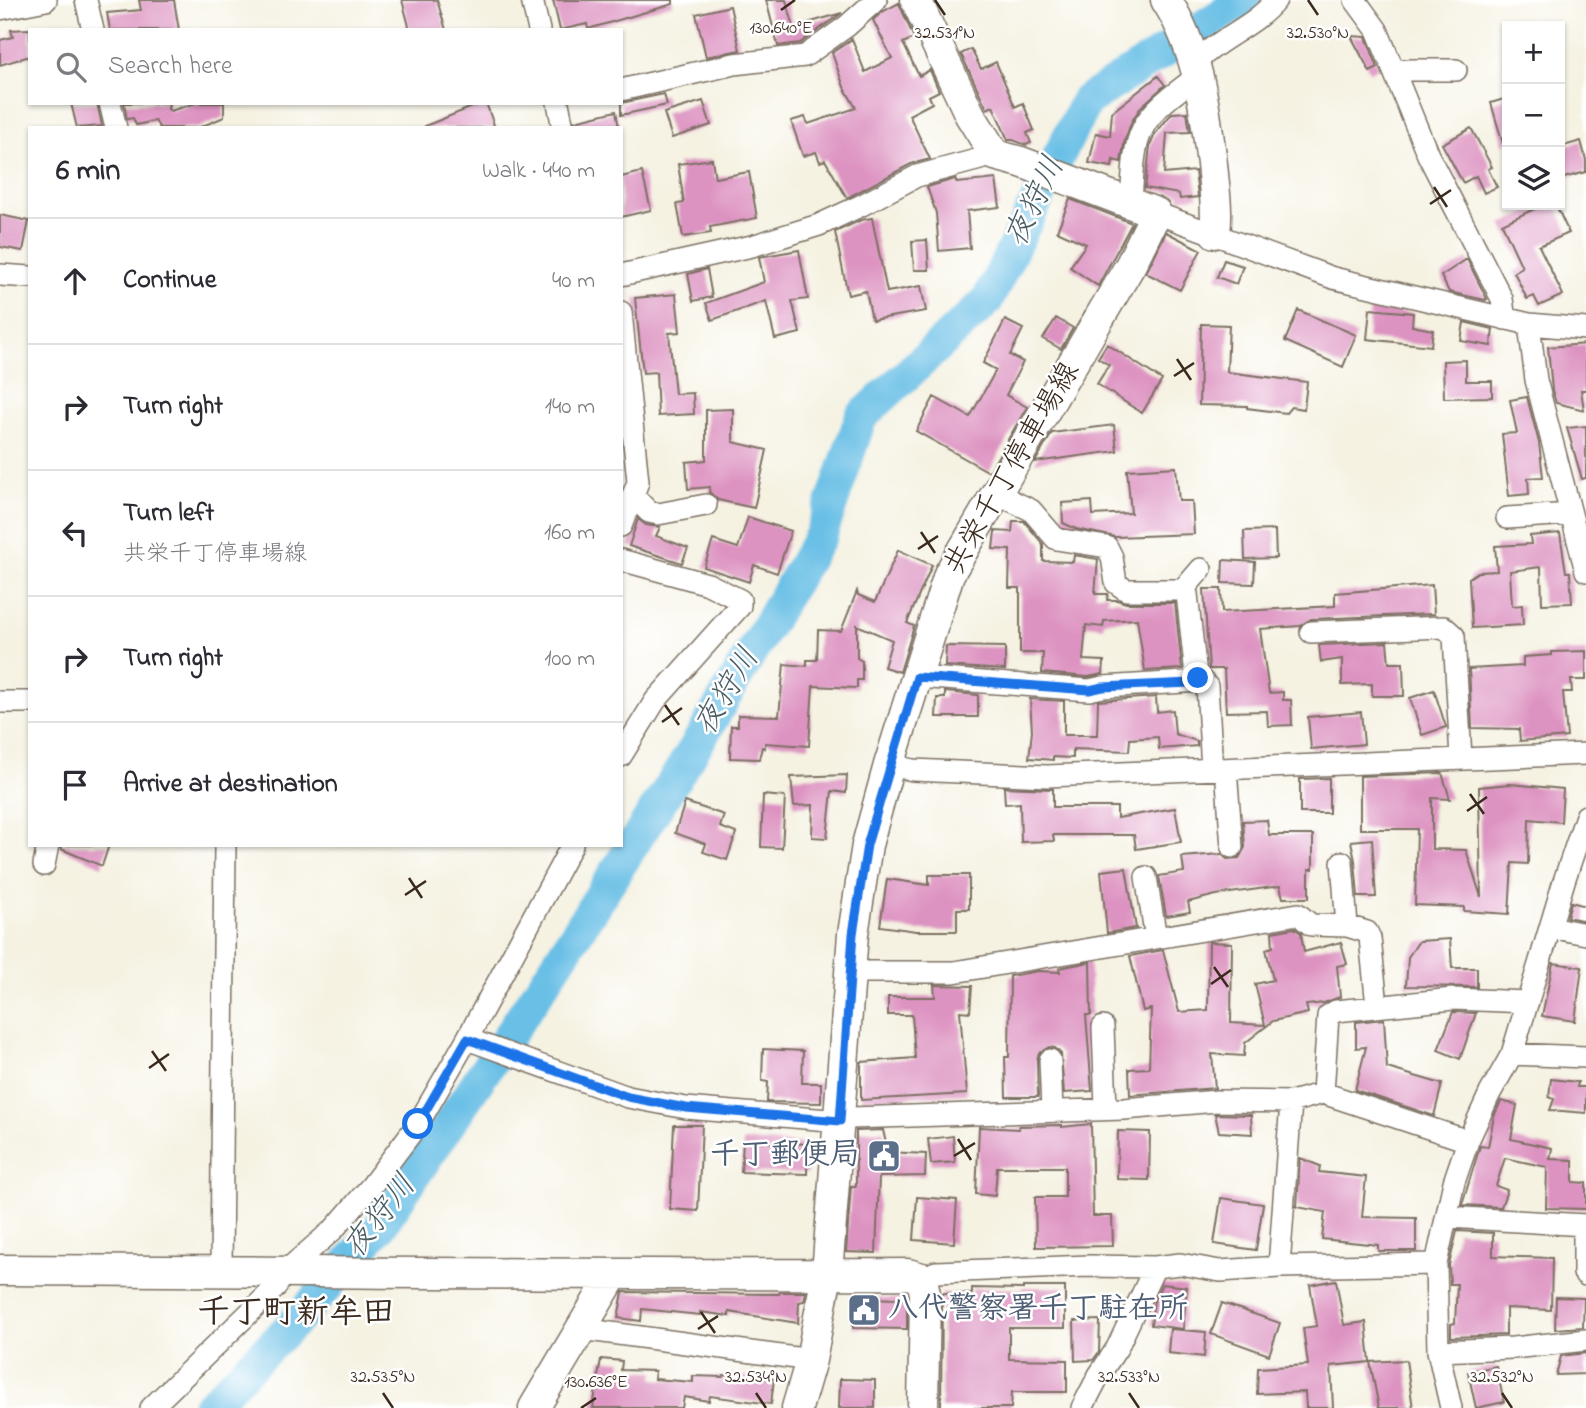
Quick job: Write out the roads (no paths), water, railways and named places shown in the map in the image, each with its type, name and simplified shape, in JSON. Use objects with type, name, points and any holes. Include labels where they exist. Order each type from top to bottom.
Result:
[{"type":"main road","points":[[916,0],[970,115],[1008,159],[1144,208]]},
{"type":"main road","points":[[1171,9],[1195,65],[1207,120],[1217,216],[1215,233]]},
{"type":"main road","name":"共栄千丁停車場線","points":[[797,1408],[811,1360],[827,1274],[853,934],[867,845],[889,765],[949,573],[1132,264],[1144,208]]},
{"type":"main road","points":[[0,1270],[292,1270],[613,1275],[908,1274],[922,1278],[925,1294],[922,1408]]},
{"type":"main road","points":[[534,1408],[613,1275]]},
{"type":"street","points":[[0,9],[46,0]]},
{"type":"street","points":[[86,0],[93,28]]},
{"type":"street","points":[[532,0],[539,28]]},
{"type":"street","points":[[623,90],[734,64],[804,57],[848,26],[876,0]]},
{"type":"street","points":[[1276,0],[1244,29],[1203,54],[1143,124],[1134,153],[1144,208],[1333,278],[1529,324],[1586,329]]},
{"type":"street","points":[[1355,0],[1377,30],[1429,155],[1502,299],[1505,319]]},
{"type":"street","points":[[1395,70],[1456,70]]},
{"type":"street","points":[[110,105],[116,126]]},
{"type":"street","points":[[562,105],[563,126]]},
{"type":"street","points":[[623,275],[752,246],[819,225],[917,176],[1008,159]]},
{"type":"street","points":[[0,275],[28,277]]},
{"type":"street","points":[[1529,324],[1536,380],[1586,571]]},
{"type":"street","points":[[623,332],[638,482],[623,522]]},
{"type":"street","points":[[996,494],[1031,510],[1056,539],[1107,547],[1112,557],[1116,583],[1126,590],[1183,590],[1187,594],[1196,675],[1207,686],[1232,847]]},
{"type":"street","points":[[634,497],[649,512],[659,514],[706,505]]},
{"type":"street","points":[[1507,518],[1571,514]]},
{"type":"street","points":[[623,561],[708,584],[740,600],[740,606],[655,701],[623,753]]},
{"type":"street","points":[[1183,590],[1201,569]]},
{"type":"street","points":[[1311,632],[1444,627],[1450,629],[1454,636],[1461,758]]},
{"type":"street","points":[[917,677],[1089,690],[1201,681]]},
{"type":"street","points":[[0,702],[28,702]]},
{"type":"street","points":[[889,765],[913,770],[1047,776],[1586,754]]},
{"type":"street","points":[[1451,1408],[1438,1351],[1436,1264],[1454,1182],[1468,1141],[1490,1093],[1512,1055],[1586,816]]},
{"type":"street","points":[[221,1270],[225,847]]},
{"type":"street","points":[[151,1408],[334,1229],[372,1185],[418,1124],[470,1040],[571,847]]},
{"type":"street","points":[[1342,862],[1347,926]]},
{"type":"street","points":[[1146,877],[1156,938]]},
{"type":"street","points":[[852,972],[954,972],[1298,914],[1311,925],[1347,926],[1367,932],[1370,938],[1377,1006]]},
{"type":"street","points":[[1550,927],[1586,934]]},
{"type":"street","points":[[1323,1093],[1328,1016],[1336,1011],[1453,999],[1528,1002]]},
{"type":"street","points":[[1103,1027],[1107,1110]]},
{"type":"street","points":[[470,1040],[628,1097],[686,1108],[840,1121],[851,1118],[1107,1110],[1217,1101],[1291,1102],[1323,1093],[1468,1141]]},
{"type":"street","points":[[1512,1055],[1586,1057]]},
{"type":"street","points":[[1050,1060],[1052,1111]]},
{"type":"street","points":[[1279,1267],[1291,1102]]},
{"type":"street","points":[[1447,1217],[1585,1225],[1586,1275]]},
{"type":"street","points":[[922,1278],[936,1272],[1089,1266],[1155,1267],[1180,1264],[1220,1271],[1436,1264]]},
{"type":"street","points":[[1082,1408],[1117,1348],[1155,1267]]},
{"type":"street","points":[[581,1329],[811,1360]]},
{"type":"street","points":[[1438,1351],[1513,1348],[1586,1340]]},
{"type":"waterway","name":"夜狩川","points":[[207,1408],[297,1320],[379,1228],[554,968],[696,746],[821,535],[861,417],[987,301],[1086,101],[1244,0]]},
{"type":"place","name":"千丁郵便局","points":[[884,1156]]},
{"type":"place","name":"八代警察署千丁駐在所","points":[[864,1310]]},
{"type":"district","name":"千丁町新牟田","points":[[296,1314]]}]
